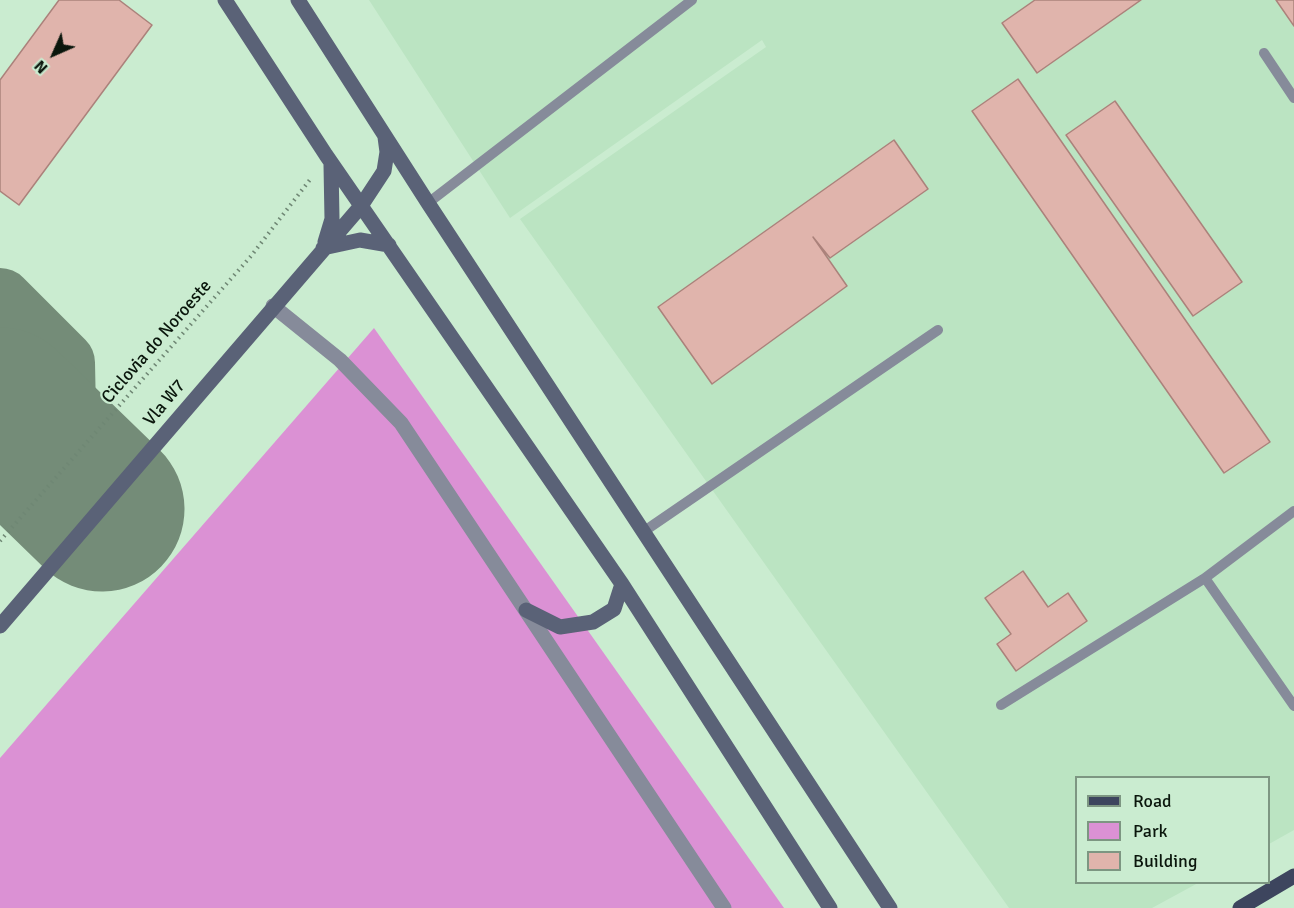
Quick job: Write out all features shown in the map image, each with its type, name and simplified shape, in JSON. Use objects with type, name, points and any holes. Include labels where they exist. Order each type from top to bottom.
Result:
[{"type":"main road","points":[[225,0],[329,159],[622,584],[830,908]]},
{"type":"main road","points":[[298,0],[428,203],[890,908]]},
{"type":"main road","name":"Vla W7","points":[[0,626],[361,206],[384,171],[387,152],[385,136]]},
{"type":"main road","points":[[329,159],[332,219],[323,248],[360,240],[388,245]]},
{"type":"main road","points":[[526,610],[560,627],[593,622],[614,609],[622,584]]},
{"type":"main road","points":[[1240,908],[1294,876]]},
{"type":"street","points":[[273,306],[340,360],[401,423],[724,908]]},
{"type":"lane","points":[[428,203],[692,0]]},
{"type":"lane","points":[[1264,53],[1294,98]]},
{"type":"lane","points":[[643,532],[938,330]]},
{"type":"lane","points":[[1001,705],[1205,578],[1294,511]]},
{"type":"lane","points":[[1205,578],[1294,706]]},
{"type":"path","name":"Ciclovia do Noroeste","points":[[0,541],[251,256],[329,159]]},
{"type":"shaded area","points":[[369,0],[1294,0],[1294,830],[1270,843],[1270,776],[1075,776],[1075,884],[1196,884],[1152,908],[1009,908],[520,219],[766,47],[762,40],[510,218]]},
{"type":"green space","points":[[374,328],[784,908],[0,908],[0,758]]},
{"type":"building","points":[[59,0],[119,0],[152,25],[19,205],[0,191],[0,80]]},
{"type":"building","points":[[1035,0],[1141,0],[1037,73],[1002,23]]},
{"type":"building","points":[[1276,0],[1294,0],[1294,26]]},
{"type":"building","points":[[1018,79],[1270,442],[1224,473],[972,111]]},
{"type":"building","points":[[1115,101],[1242,282],[1193,316],[1066,135]]},
{"type":"building","points":[[894,140],[928,189],[830,258],[813,237],[847,286],[712,384],[658,307]]},
{"type":"building","points":[[1023,571],[1048,607],[1068,593],[1087,621],[1016,671],[997,644],[1011,634],[985,598]]},
{"type":"taxiway","points":[[0,301],[62,363],[63,413],[40,449]]},
{"type":"runway","points":[[0,410],[102,509]]}]
